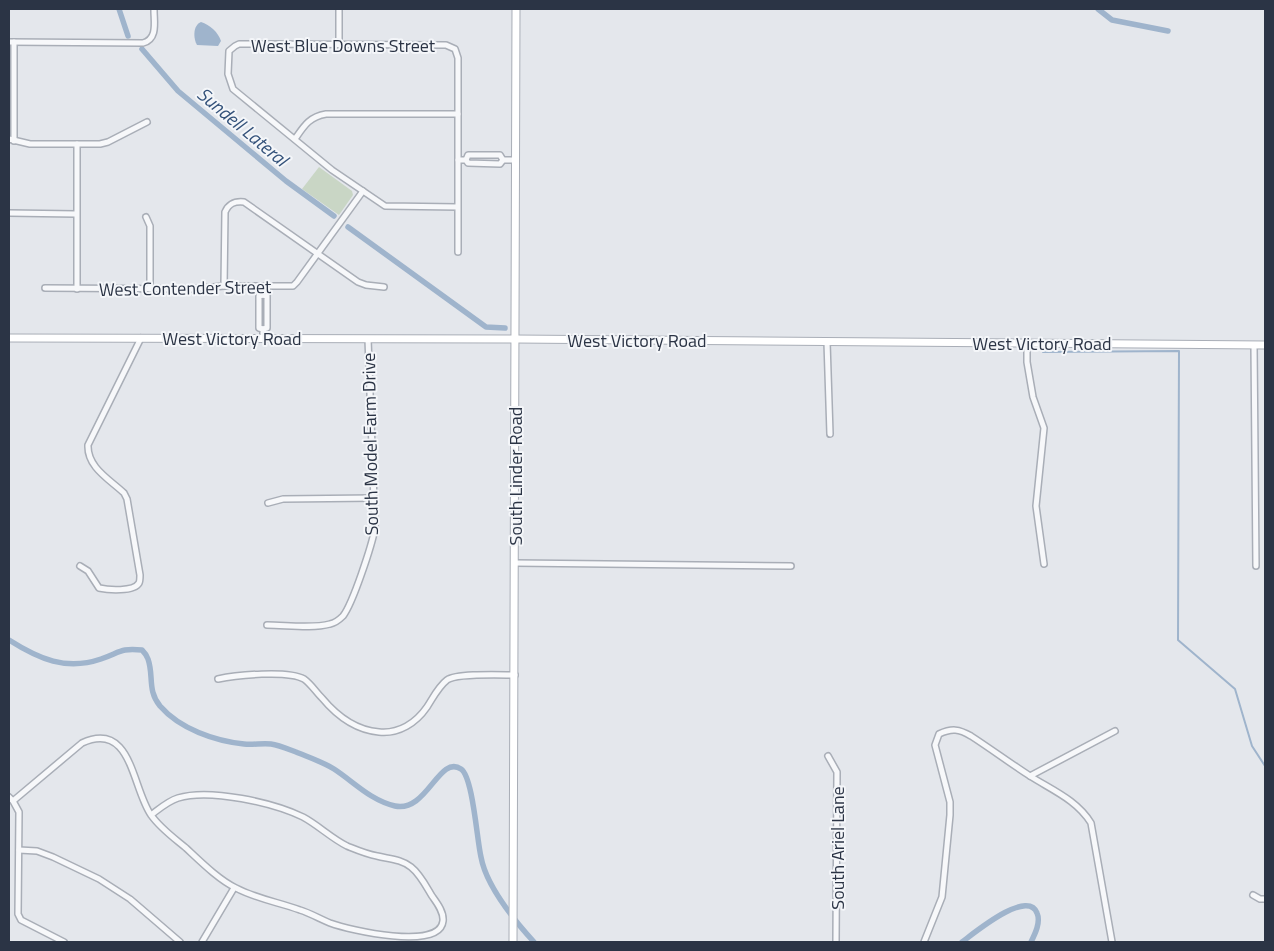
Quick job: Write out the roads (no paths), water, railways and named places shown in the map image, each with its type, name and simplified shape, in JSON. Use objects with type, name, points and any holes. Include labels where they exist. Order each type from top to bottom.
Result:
[{"type":"main road","name":"South Linder Road","points":[[513,942],[516,9]]},
{"type":"main road","name":"West Victory Road","points":[[9,338],[515,339],[1265,345]]},
{"type":"street","points":[[147,122],[104,144],[30,144],[11,140],[11,42],[143,43],[151,39],[154,31],[154,10]]},
{"type":"street","points":[[339,10],[339,45]]},
{"type":"street","name":"West Blue Downs Street","points":[[295,140],[233,88],[228,74],[228,54],[231,48],[239,44],[446,45],[455,49],[458,58],[458,114]]},
{"type":"street","points":[[458,207],[392,207],[378,202],[332,170],[295,140],[305,125],[315,116],[326,114],[458,114],[458,160],[458,207],[458,252]]},
{"type":"street","points":[[77,144],[77,288]]},
{"type":"street","points":[[466,160],[468,155],[500,155],[503,160]]},
{"type":"street","points":[[458,160],[466,160],[468,163],[500,164],[503,160],[516,160]]},
{"type":"street","points":[[318,254],[363,191]]},
{"type":"street","points":[[224,286],[225,212],[233,202],[244,202],[358,282],[366,286],[384,287]]},
{"type":"street","points":[[9,213],[76,214]]},
{"type":"street","points":[[146,217],[150,226],[150,289]]},
{"type":"street","name":"West Contender Street","points":[[45,288],[192,289],[224,286],[293,286],[318,254]]},
{"type":"street","points":[[263,286],[263,295],[267,296],[267,328],[263,329],[263,338]]},
{"type":"street","points":[[80,566],[88,571],[100,588],[128,590],[139,583],[140,575],[127,499],[124,493],[92,464],[88,445],[141,338]]},
{"type":"street","name":"South Model Farm Drive","points":[[267,625],[319,626],[338,620],[344,615],[349,604],[373,540],[375,528],[368,339]]},
{"type":"street","points":[[827,342],[830,434]]},
{"type":"street","points":[[1027,343],[1028,367],[1033,397],[1044,428],[1036,506],[1044,564]]},
{"type":"street","points":[[1254,345],[1256,566]]},
{"type":"street","points":[[268,503],[283,499],[374,498]]},
{"type":"street","points":[[515,563],[791,566]]},
{"type":"street","points":[[218,679],[232,676],[286,674],[300,677],[309,683],[339,716],[354,726],[379,732],[394,732],[415,722],[448,679],[464,676],[515,675]]},
{"type":"street","points":[[924,942],[942,897],[950,814],[950,802],[937,758],[935,744],[939,734],[950,729],[961,730],[1077,805],[1091,823],[1112,942]]},
{"type":"street","points":[[1030,776],[1115,731]]},
{"type":"street","points":[[64,942],[21,920],[18,914],[19,812],[11,799],[82,744],[93,738],[104,738],[116,744],[127,758],[151,815],[201,862],[234,888],[263,900],[301,910],[355,931],[382,936],[432,937],[439,931],[444,921],[441,910],[411,867],[397,860],[368,854],[344,844],[291,812],[234,797],[210,795],[176,798],[151,815]]},
{"type":"street","name":"South Ariel Lane","points":[[828,756],[837,772],[836,942]]},
{"type":"street","points":[[18,850],[37,851],[53,856],[99,878],[130,898],[180,942]]},
{"type":"street","points":[[202,942],[234,888]]},
{"type":"street","points":[[1253,895],[1260,899],[1265,899]]},
{"type":"water","points":[[201,22],[216,32],[221,41],[218,46],[197,45],[194,32],[196,26]]},
{"type":"waterway","name":"Sundell Lateral","points":[[119,9],[128,36]]},
{"type":"waterway","points":[[1098,9],[1112,20],[1168,31]]},
{"type":"waterway","name":"Sundell Lateral","points":[[142,49],[178,91],[286,181],[334,216]]},
{"type":"waterway","name":"Sundell Lateral","points":[[348,227],[486,327],[505,328]]},
{"type":"waterway","points":[[1043,352],[1179,351],[1178,640],[1235,689],[1252,746],[1265,766]]},
{"type":"waterway","points":[[9,640],[42,658],[76,664],[101,659],[125,650],[142,650],[150,665],[153,694],[160,706],[177,721],[210,737],[221,740],[244,744],[271,744],[296,752],[330,766],[378,800],[395,806],[406,806],[416,801],[446,769],[453,767],[461,769],[465,774],[472,796],[479,849],[484,868],[502,902],[534,942]]},
{"type":"waterway","points":[[962,942],[1000,915],[1023,906],[1032,907],[1038,917],[1037,928],[1031,942]]}]
